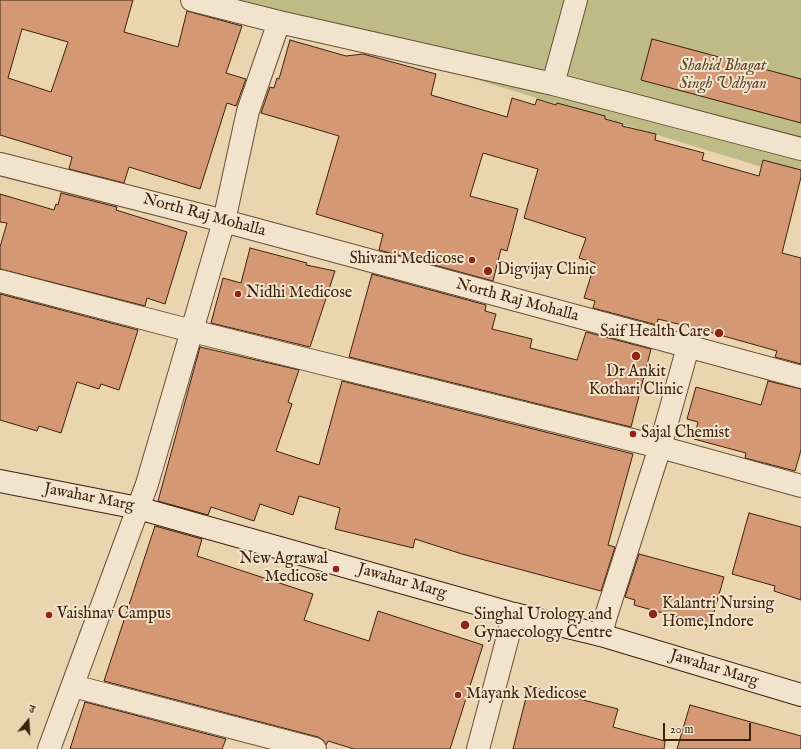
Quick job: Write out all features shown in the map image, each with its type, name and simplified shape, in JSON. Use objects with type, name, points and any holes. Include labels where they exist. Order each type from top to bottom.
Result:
[{"type":"street","points":[[192,0],[279,22],[553,84],[801,149]]},
{"type":"street","points":[[553,84],[576,0]]},
{"type":"street","points":[[50,749],[147,484],[224,221],[248,111],[279,22]]},
{"type":"street","name":"North Raj Mohalla","points":[[0,164],[224,221],[801,377]]},
{"type":"street","points":[[0,281],[192,331],[660,447],[801,486]]},
{"type":"street","points":[[601,635],[660,447],[688,347]]},
{"type":"street","name":"Jawahar Marg","points":[[0,480],[138,508],[514,614],[601,635],[801,695]]},
{"type":"street","points":[[478,749],[514,614]]},
{"type":"street","points":[[72,686],[315,749]]},
{"type":"green space","name":"Shahid Bhagat Singh Udhyan","points":[[217,0],[801,0],[801,179]]},
{"type":"building","points":[[0,0],[133,0],[124,32],[178,47],[187,11],[242,26],[226,73],[246,79],[236,106],[227,103],[200,189],[129,167],[124,183],[69,169],[72,157],[0,135]],"holes":[[[22,29],[68,42],[51,92],[8,78]]]},
{"type":"building","points":[[652,39],[801,79],[801,123],[641,80]]},
{"type":"building","points":[[290,40],[346,56],[363,54],[436,74],[431,95],[507,117],[512,98],[535,105],[537,99],[556,105],[557,103],[605,116],[605,119],[623,124],[622,126],[656,134],[655,140],[704,153],[702,160],[759,176],[763,160],[801,170],[801,177],[782,253],[801,258],[801,364],[775,357],[777,351],[702,330],[658,319],[657,325],[593,308],[595,301],[584,298],[595,263],[579,258],[586,238],[524,218],[538,169],[483,153],[470,196],[518,209],[507,251],[501,249],[493,281],[379,250],[383,234],[316,214],[339,136],[261,113],[270,87],[274,88],[277,78],[279,79]]},
{"type":"building","points":[[61,193],[117,207],[116,210],[187,232],[165,304],[147,298],[145,306],[0,269],[0,247],[7,223],[0,222],[0,194],[54,210],[56,204],[58,205]]},
{"type":"building","points":[[250,248],[307,263],[306,265],[335,271],[310,347],[211,323],[223,278],[241,283]]},
{"type":"building","points":[[372,274],[486,305],[485,311],[496,314],[492,329],[532,339],[530,348],[577,360],[586,332],[651,349],[631,427],[349,357]]},
{"type":"building","points":[[0,294],[138,330],[119,390],[101,384],[99,389],[77,382],[61,433],[39,426],[37,431],[0,420]]},
{"type":"building","points":[[200,347],[299,370],[288,402],[292,404],[276,451],[319,465],[342,381],[633,454],[608,545],[615,547],[601,591],[462,554],[415,539],[413,548],[335,529],[340,508],[299,496],[293,515],[260,504],[254,521],[211,507],[208,515],[158,501]]},
{"type":"building","points":[[768,381],[801,389],[801,450],[795,471],[745,458],[746,453],[694,439],[698,422],[687,419],[696,387],[761,405]]},
{"type":"building","points":[[749,513],[801,527],[801,600],[774,591],[775,586],[732,574]]},
{"type":"building","points":[[155,526],[202,539],[197,556],[313,594],[304,620],[369,641],[378,611],[483,645],[450,749],[354,749],[328,741],[326,745],[323,740],[318,737],[104,681]]},
{"type":"building","points":[[639,554],[724,577],[710,626],[634,605],[635,600],[625,597]]},
{"type":"building","points":[[529,686],[618,709],[613,727],[665,741],[664,749],[513,749]]},
{"type":"building","points":[[85,702],[226,739],[222,749],[70,749]]},
{"type":"building","points":[[690,705],[801,736],[801,749],[677,749]]},
{"type":"place","name":"Shivani Medicose","points":[[472,260]]},
{"type":"place","name":"Digvijay Clinic","points":[[488,271]]},
{"type":"place","name":"Nidhi Medicose","points":[[238,294]]},
{"type":"place","name":"Saif Health Care","points":[[719,333]]},
{"type":"place","name":"Dr Ankit Kothari Clinic","points":[[636,356]]},
{"type":"place","name":"Sajal Chemist","points":[[633,434]]},
{"type":"place","name":"New Agrawal Medicose","points":[[336,569]]},
{"type":"place","name":"Kalantri Nursing Home,Indore","points":[[653,614]]},
{"type":"place","name":"Vaishnav Campus","points":[[49,615]]},
{"type":"place","name":"Singhal Urology and Gynaecology Centre","points":[[465,625]]},
{"type":"place","name":"Mayank Medicose","points":[[458,695]]}]
